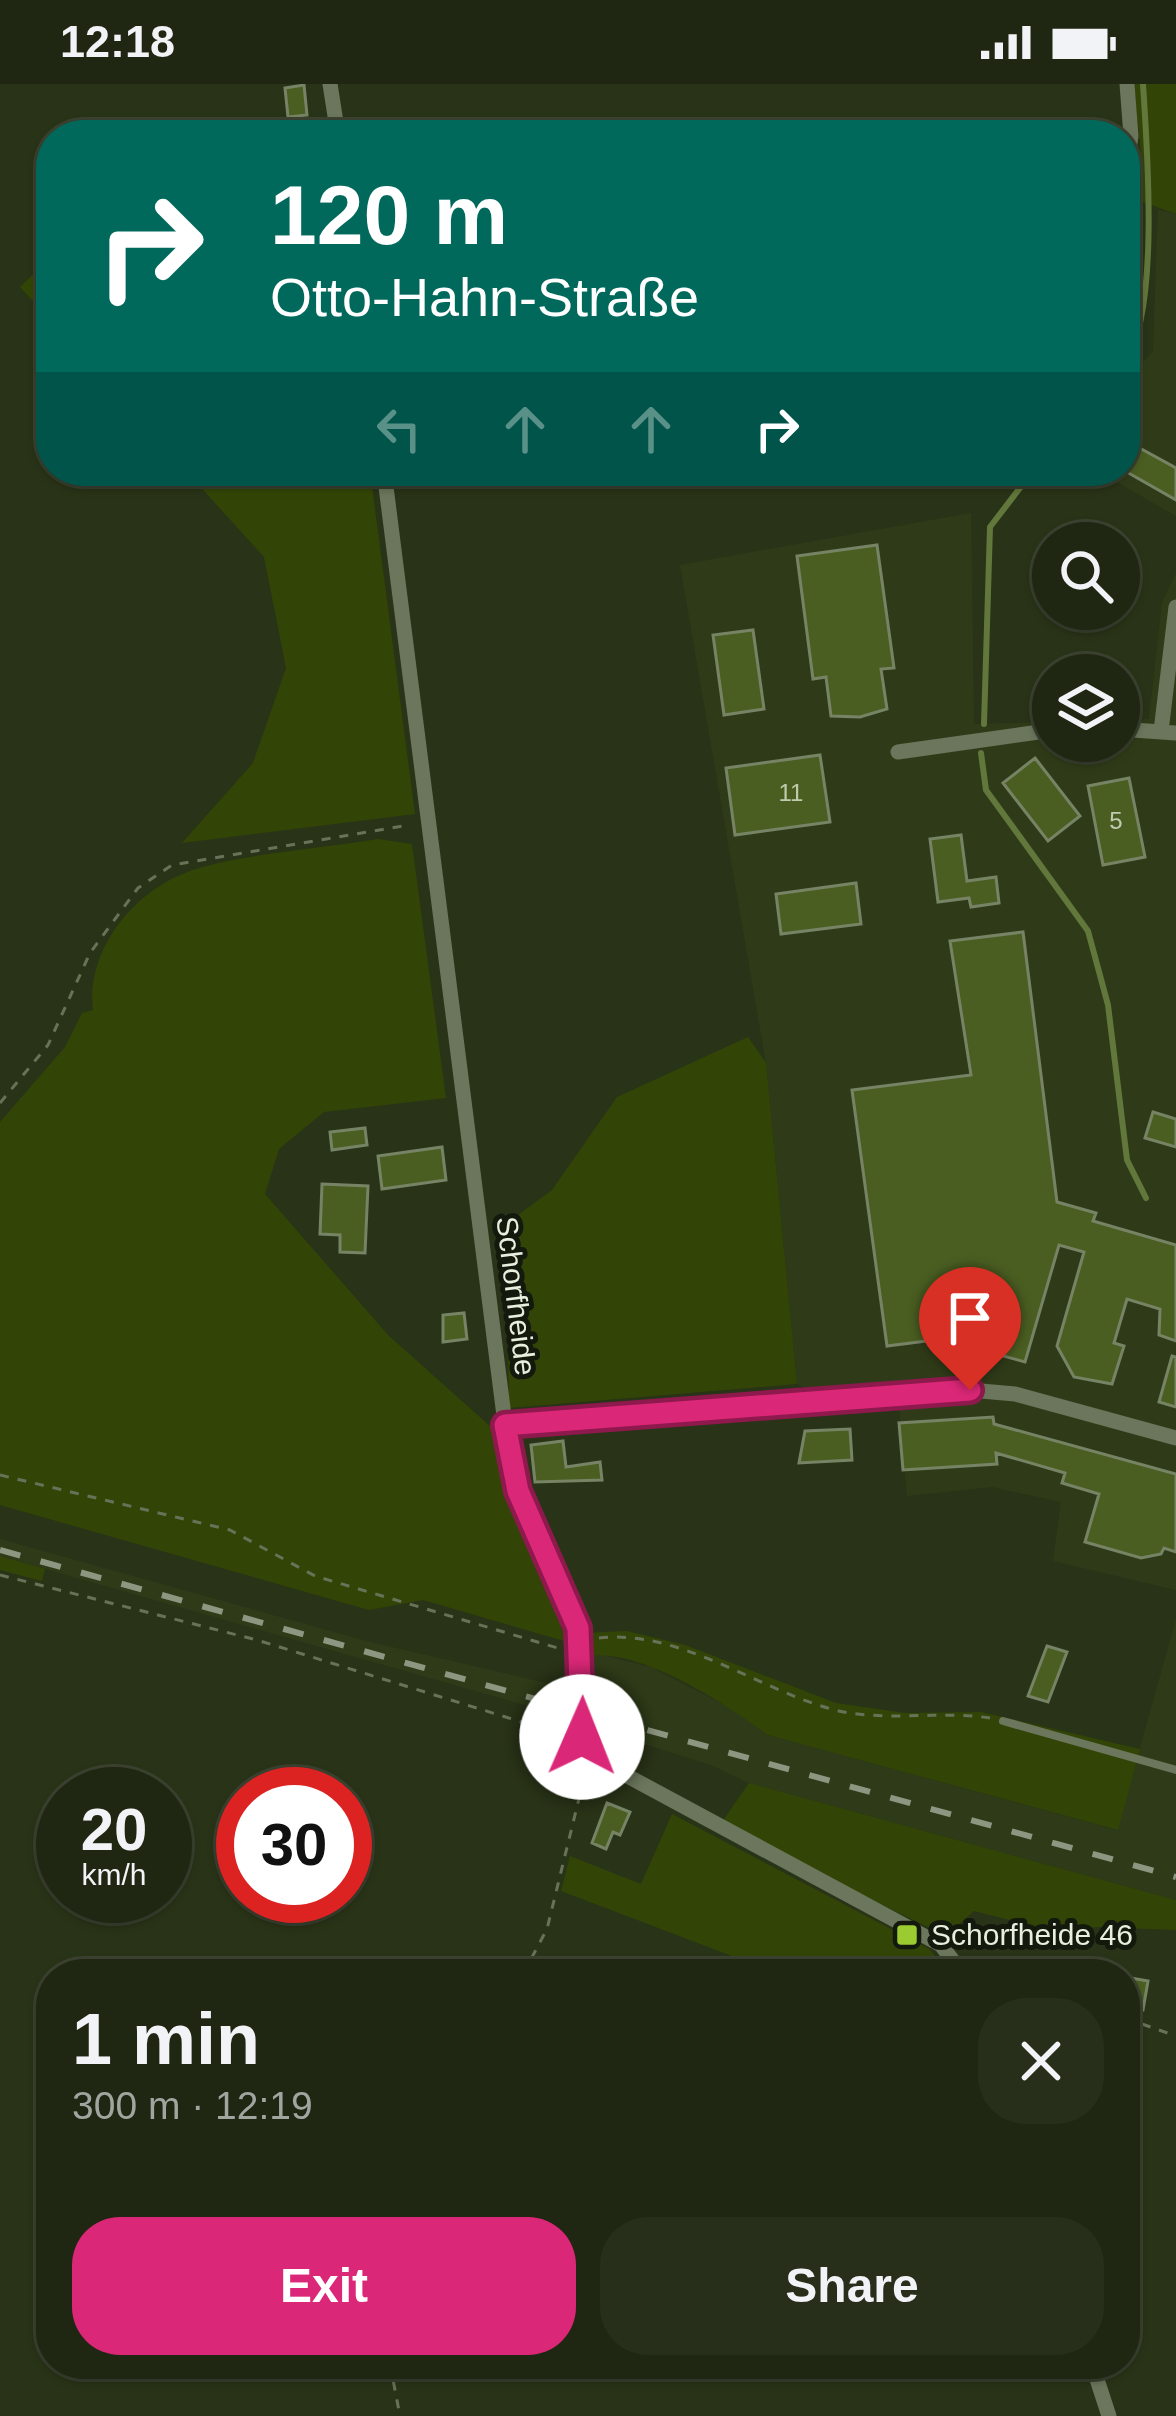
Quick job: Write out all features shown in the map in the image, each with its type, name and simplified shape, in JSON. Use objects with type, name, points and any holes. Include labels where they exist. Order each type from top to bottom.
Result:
[{"type":"street","points":[[330,84],[336,120]]},
{"type":"street","points":[[1127,84],[1130,120]]},
{"type":"street","name":"Schorfheide","points":[[386,486],[505,1425],[518,1491],[582,1645],[588,1748]]},
{"type":"street","points":[[1168,732],[1176,607]]},
{"type":"street","points":[[898,752],[1032,732]]},
{"type":"street","points":[[505,1425],[970,1390],[1015,1394],[1176,1438]]},
{"type":"street","points":[[588,1748],[929,1938],[954,1959]]},
{"type":"street","points":[[1097,2379],[1108,2416]]},
{"type":"lane","points":[[1003,1721],[1176,1770]]},
{"type":"path","points":[[0,1103],[48,1045],[90,953],[138,888],[172,865],[429,821]]},
{"type":"path","points":[[0,1475],[230,1530],[315,1576],[543,1645],[582,1645],[613,1636],[687,1652],[832,1709],[907,1719],[1003,1721]]},
{"type":"path","points":[[0,1575],[257,1640],[588,1748],[547,1929],[531,1959]]},
{"type":"path","points":[[1140,2023],[1176,2036]]},
{"type":"path","points":[[393,2379],[400,2416]]},
{"type":"shaded area","points":[[1134,84],[1176,84],[1176,214],[1140,201]]},
{"type":"shaded area","points":[[1158,210],[1176,214],[1176,516],[1124,486],[1140,486],[1140,365],[1153,351]]},
{"type":"shaded area","points":[[36,272],[36,305],[20,287]]},
{"type":"shaded area","points":[[200,486],[372,486],[415,814],[182,843],[253,763],[286,668],[264,557]]},
{"type":"shaded area","points":[[971,513],[974,724],[1032,723],[1032,762],[1140,762],[1140,720],[1149,719],[1162,603],[1176,573],[1176,1590],[1053,1561],[1061,1502],[992,1487],[907,1496],[898,1393],[826,1399],[797,1384],[766,1063],[680,565]]},
{"type":"shaded area","points":[[378,839],[412,844],[446,1098],[324,1112],[279,1149],[265,1194],[388,1335],[491,1427],[503,1475],[571,1643],[423,1600],[369,1610],[0,1505],[0,1122],[65,1047],[82,1013],[93,1010],[97,967],[105,947],[130,910],[147,895],[204,867]]},
{"type":"shaded area","points":[[748,1037],[766,1063],[797,1384],[509,1408],[506,1224],[552,1190],[617,1097]]},
{"type":"shaded area","points":[[0,1539],[366,1641],[576,1690],[574,1719],[0,1556]]},
{"type":"shaded area","points":[[0,1556],[45,1569],[42,1581],[0,1570]]},
{"type":"shaded area","points":[[1176,1619],[1176,1900],[749,1783],[711,1765],[587,1726],[588,1656],[600,1654],[653,1668],[734,1710],[768,1735],[1117,1830]]},
{"type":"shaded area","points":[[627,1631],[685,1645],[836,1703],[905,1713],[981,1712],[1140,1749],[1118,1830],[768,1735],[707,1694],[657,1669],[609,1656],[588,1656],[584,1633]]},
{"type":"shaded area","points":[[749,1783],[1176,1900],[1176,1930],[1098,1927],[1057,1932],[974,1911],[946,1936],[720,1825]]},
{"type":"shaded area","points":[[672,1814],[929,1949],[937,1959],[740,1959],[561,1891],[570,1856],[641,1884]]},
{"type":"building","points":[[304,85],[307,115],[288,117],[285,88]]},
{"type":"building","points":[[1140,448],[1176,468],[1176,500],[1140,480]]},
{"type":"building","points":[[877,545],[894,668],[881,669],[887,709],[860,717],[831,716],[826,677],[813,679],[797,556]]},
{"type":"building","points":[[753,630],[764,709],[724,715],[713,635]]},
{"type":"building","points":[[820,755],[830,822],[735,835],[726,768]]},
{"type":"building","points":[[1032,760],[1038,762],[1080,816],[1048,841],[1003,783]]},
{"type":"building","points":[[1129,778],[1145,857],[1103,865],[1088,786]]},
{"type":"building","points":[[961,835],[967,881],[996,877],[999,903],[971,907],[969,898],[938,902],[930,839]]},
{"type":"building","points":[[856,883],[861,924],[781,934],[776,894]]},
{"type":"building","points":[[1023,932],[1057,1202],[1096,1213],[1093,1221],[1176,1245],[1176,1341],[1159,1335],[1160,1309],[1127,1299],[1114,1343],[1124,1346],[1112,1384],[1074,1377],[1057,1346],[1084,1252],[1059,1245],[1025,1362],[942,1339],[887,1346],[852,1090],[971,1075],[950,941]]},
{"type":"building","points":[[1153,1112],[1176,1119],[1176,1147],[1145,1138]]},
{"type":"building","points":[[365,1128],[367,1145],[332,1150],[330,1132]]},
{"type":"building","points":[[442,1147],[446,1180],[382,1189],[378,1156]]},
{"type":"building","points":[[322,1184],[368,1186],[365,1253],[340,1252],[340,1235],[320,1234]]},
{"type":"building","points":[[464,1313],[467,1339],[443,1342],[443,1315]]},
{"type":"building","points":[[1172,1356],[1176,1357],[1176,1407],[1159,1402]]},
{"type":"building","points":[[993,1417],[994,1424],[1176,1474],[1176,1552],[1164,1548],[1161,1554],[1141,1558],[1085,1542],[1099,1494],[1062,1483],[1065,1473],[996,1453],[997,1464],[903,1470],[899,1423]]},
{"type":"building","points":[[850,1429],[852,1460],[799,1463],[805,1431]]},
{"type":"building","points":[[563,1441],[566,1467],[600,1462],[602,1480],[535,1482],[531,1445]]},
{"type":"building","points":[[1047,1646],[1067,1652],[1048,1702],[1028,1696]]},
{"type":"building","points":[[607,1803],[630,1812],[620,1835],[613,1832],[606,1849],[592,1843]]},
{"type":"building","points":[[1140,1980],[1148,1981],[1140,2009]]},
{"type":"waterway","points":[[1140,320],[1149,228],[1143,84]]},
{"type":"waterway","points":[[984,724],[990,527],[1021,486]]},
{"type":"waterway","points":[[981,753],[986,790],[1088,931],[1108,1005],[1127,1160],[1146,1198]]},
{"type":"railway","points":[[0,1550],[1176,1877]]},
{"type":"place","name":"Schorfheide 46","points":[[907,1935]]},
{"type":"route","points":[[582,1737],[578,1628],[518,1491],[505,1425],[970,1390]]}]
